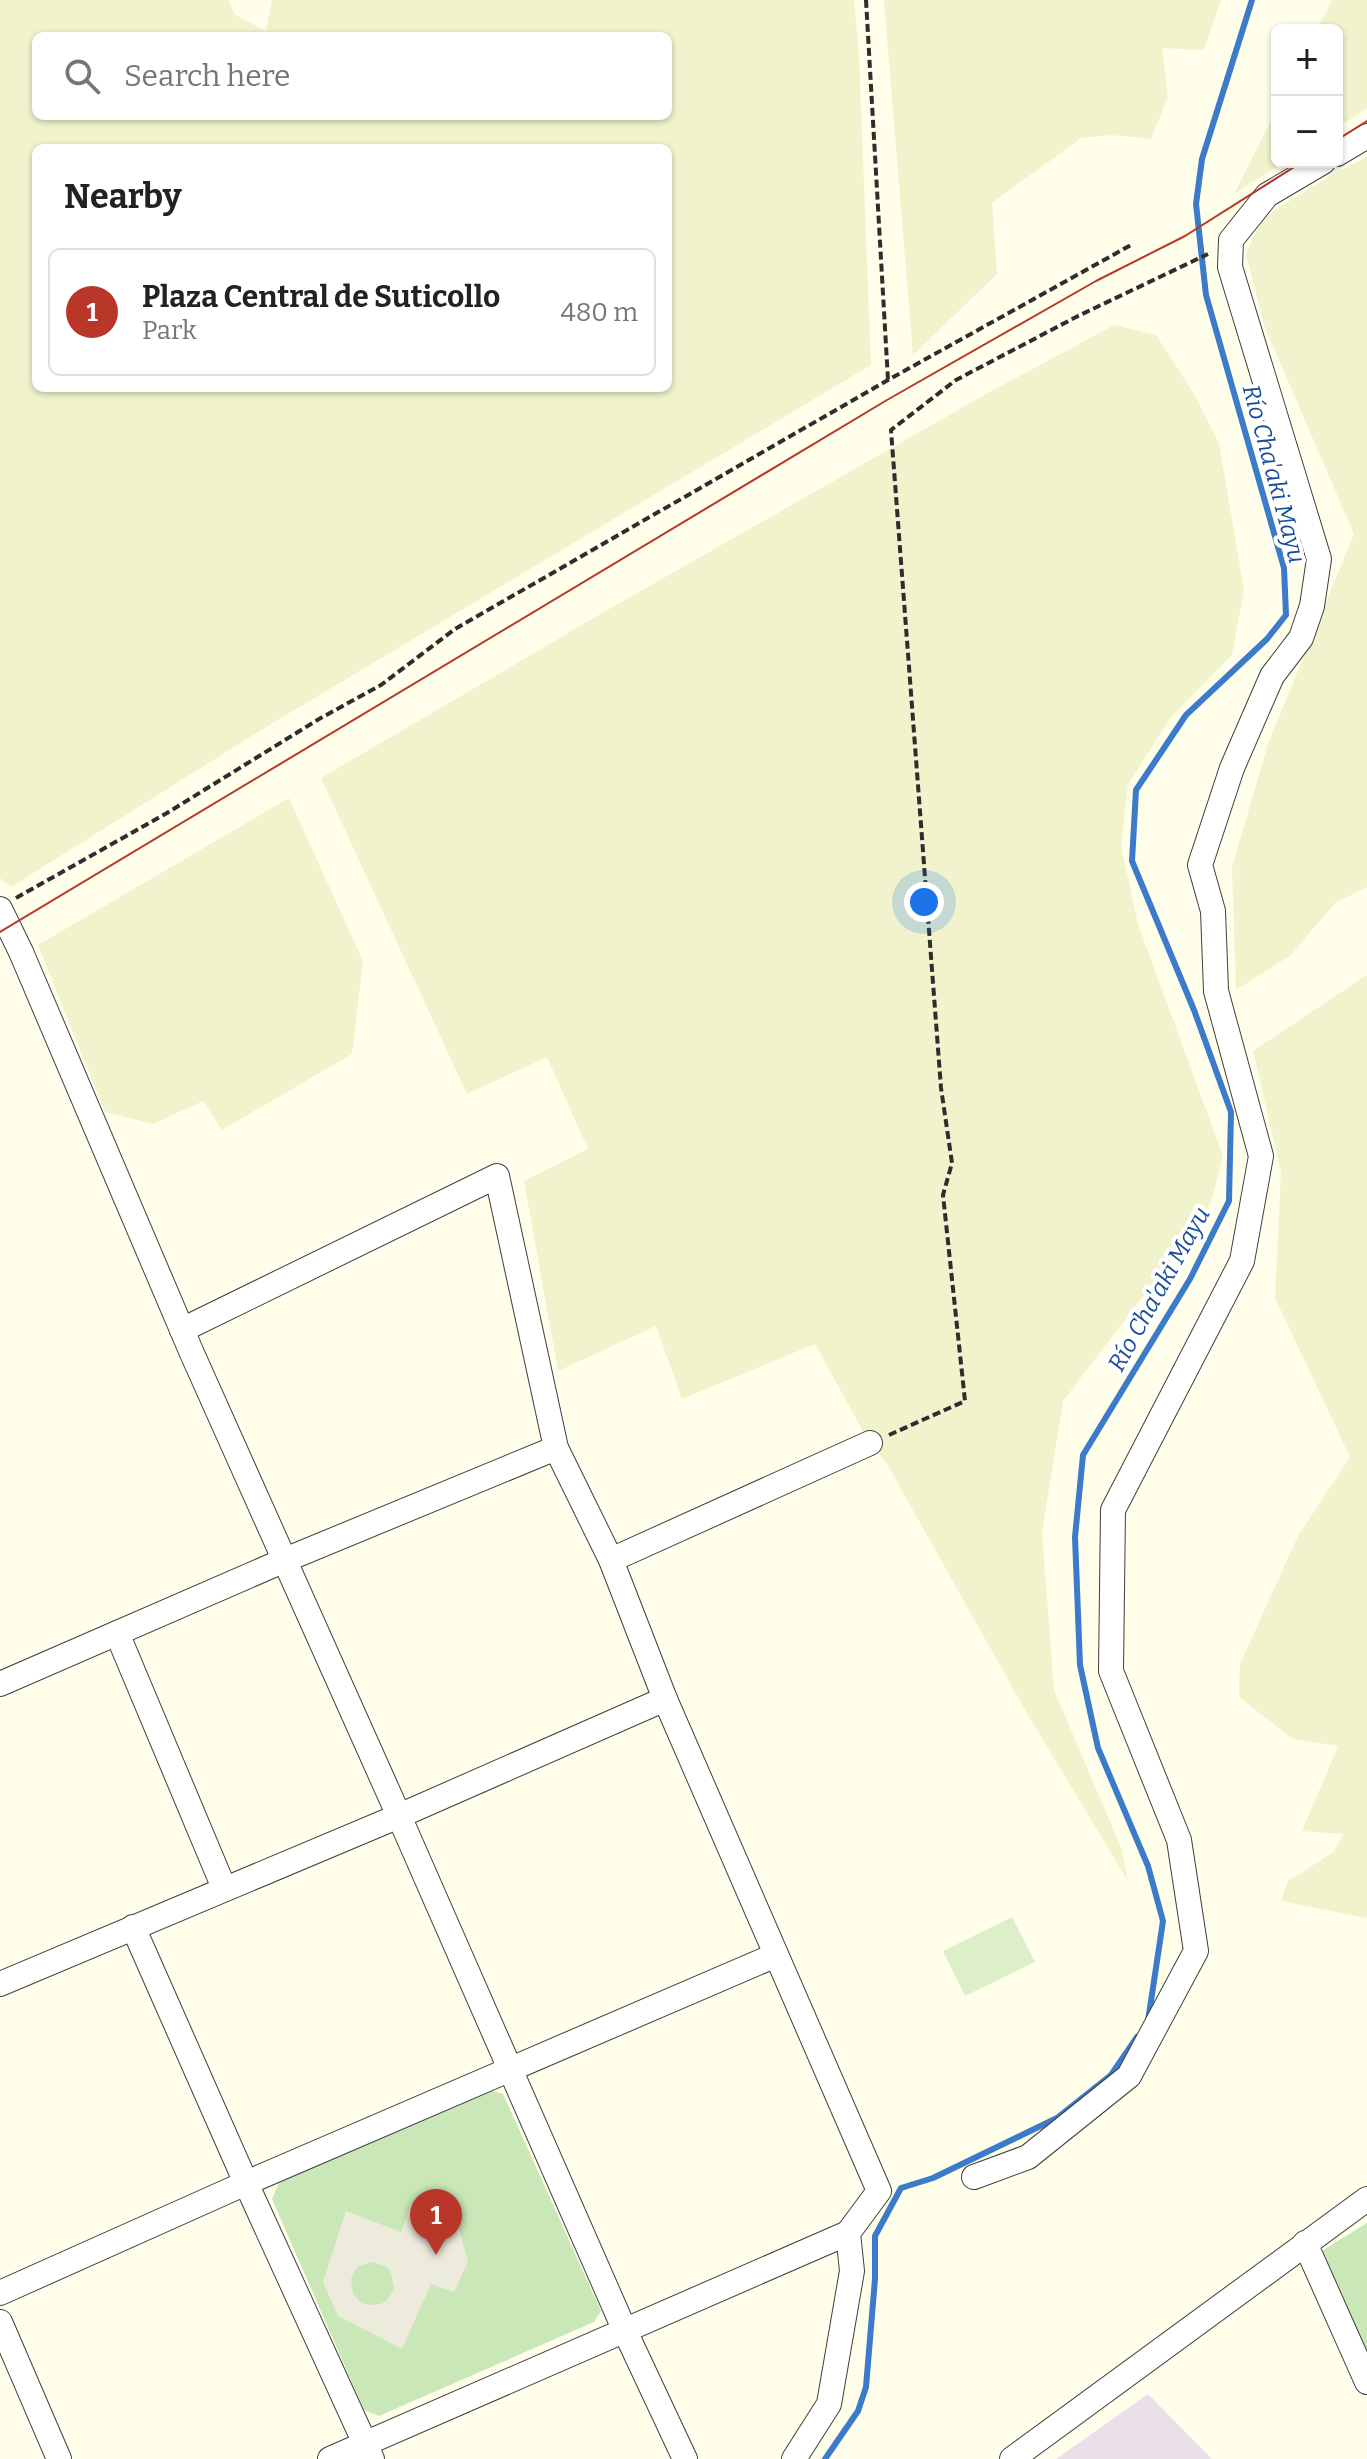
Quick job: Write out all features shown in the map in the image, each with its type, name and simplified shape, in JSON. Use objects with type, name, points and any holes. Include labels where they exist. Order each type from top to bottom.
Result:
[{"type":"street","points":[[1343,150],[1367,136]]},
{"type":"street","points":[[974,2177],[1028,2157],[1129,2076],[1196,1951],[1179,1840],[1111,1671],[1113,1510],[1242,1261],[1261,1156],[1216,991],[1213,911],[1200,865],[1232,768],[1272,676],[1301,638],[1312,606],[1319,559],[1230,267],[1231,240],[1267,195],[1313,168]]},
{"type":"street","points":[[7,904],[10,958],[182,1330],[625,2331],[685,2459]]},
{"type":"street","points":[[182,1330],[497,1176],[556,1448],[611,1560],[665,1699],[879,2191],[848,2233],[625,2331],[368,2452],[330,2459]]},
{"type":"street","points":[[611,1560],[870,1443]]},
{"type":"street","points":[[0,1684],[285,1560],[556,1448]]},
{"type":"street","points":[[117,1633],[224,1888]]},
{"type":"street","points":[[0,1984],[399,1816],[665,1699]]},
{"type":"street","points":[[133,1927],[368,2452]]},
{"type":"street","points":[[0,2293],[246,2183],[776,1955]]},
{"type":"street","points":[[1012,2459],[1367,2199]]},
{"type":"street","points":[[794,2459],[829,2404],[852,2271],[848,2233]]},
{"type":"street","points":[[1305,2243],[1367,2382]]},
{"type":"street","points":[[0,2322],[59,2459]]},
{"type":"path","points":[[866,0],[888,380]]},
{"type":"path","points":[[870,1443],[965,1401],[943,1195],[952,1163],[941,1088],[891,430],[956,380],[1078,316],[1202,258],[1231,240]]},
{"type":"path","points":[[7,904],[381,685],[455,629],[888,380],[1131,245]]},
{"type":"shaded area","points":[[411,2204],[456,2217],[468,2262],[454,2292],[431,2284],[402,2349],[338,2316],[323,2282],[346,2211],[401,2232]],"holes":[[[373,2262],[387,2267],[394,2288],[387,2300],[381,2304],[362,2303],[353,2294],[351,2279],[358,2266]]]},
{"type":"shaded area","points":[[1148,2394],[1212,2459],[1056,2459]]},
{"type":"green space","points":[[0,0],[229,0],[234,14],[266,31],[272,0],[854,0],[859,55],[871,365],[266,727],[11,887],[0,878]]},
{"type":"green space","points":[[884,0],[1221,0],[1204,50],[1162,48],[1168,97],[1151,139],[1111,135],[1081,138],[992,203],[997,274],[913,355]]},
{"type":"green space","points":[[1332,0],[1367,0],[1367,108],[1343,124],[1343,24],[1320,24]]},
{"type":"green space","points":[[1271,121],[1271,168],[1275,168],[1234,194]]},
{"type":"green space","points":[[1367,157],[1367,887],[1335,903],[1291,955],[1236,990],[1232,867],[1268,744],[1354,534],[1264,325],[1246,254],[1262,218]]},
{"type":"green space","points":[[1114,325],[1156,335],[1194,394],[1219,443],[1244,590],[1232,655],[1172,716],[1128,784],[1121,846],[1138,924],[1223,1156],[1211,1203],[1063,1401],[1042,1533],[1054,1690],[1121,1847],[1128,1881],[1029,1717],[887,1464],[864,1433],[815,1344],[682,1399],[656,1326],[558,1371],[524,1181],[588,1149],[547,1057],[467,1094],[321,778],[604,612],[988,393]]},
{"type":"green space","points":[[289,798],[363,961],[352,1054],[222,1130],[203,1101],[153,1124],[105,1112],[38,945]]},
{"type":"green space","points":[[1367,975],[1367,1918],[1281,1901],[1288,1881],[1334,1852],[1343,1834],[1302,1831],[1338,1746],[1293,1739],[1239,1697],[1240,1664],[1298,1536],[1350,1457],[1275,1298],[1281,1171],[1253,1051]]},
{"type":"green space","points":[[1012,1917],[1035,1962],[965,1996],[943,1951]]},
{"type":"green space","points":[[489,2090],[503,2094],[601,2311],[594,2322],[379,2416],[364,2410],[272,2199],[279,2183]]},
{"type":"green space","points":[[1367,2223],[1367,2366],[1320,2252]]},
{"type":"waterway","name":"Río Cha'aki Mayu","points":[[1148,2021],[1163,1921],[1148,1866],[1098,1748],[1080,1665],[1075,1537],[1083,1455],[1190,1279],[1229,1201],[1231,1112],[1194,1010],[1132,861],[1136,790],[1186,715],[1267,639],[1286,615],[1284,568],[1206,295],[1196,204],[1202,159],[1252,0]]},
{"type":"waterway","name":"Río Cha'aki Mayu","points":[[825,2459],[858,2411],[866,2387],[875,2279],[875,2236],[901,2188],[933,2178],[1057,2118],[1111,2075],[1137,2037]]},
{"type":"tram line","points":[[1343,136],[1367,121]]},
{"type":"tram line","points":[[0,932],[887,400],[1096,281],[1185,236],[1293,168]]},
{"type":"place","name":"Plaza Central de Suticollo","points":[[436,2255]]}]
